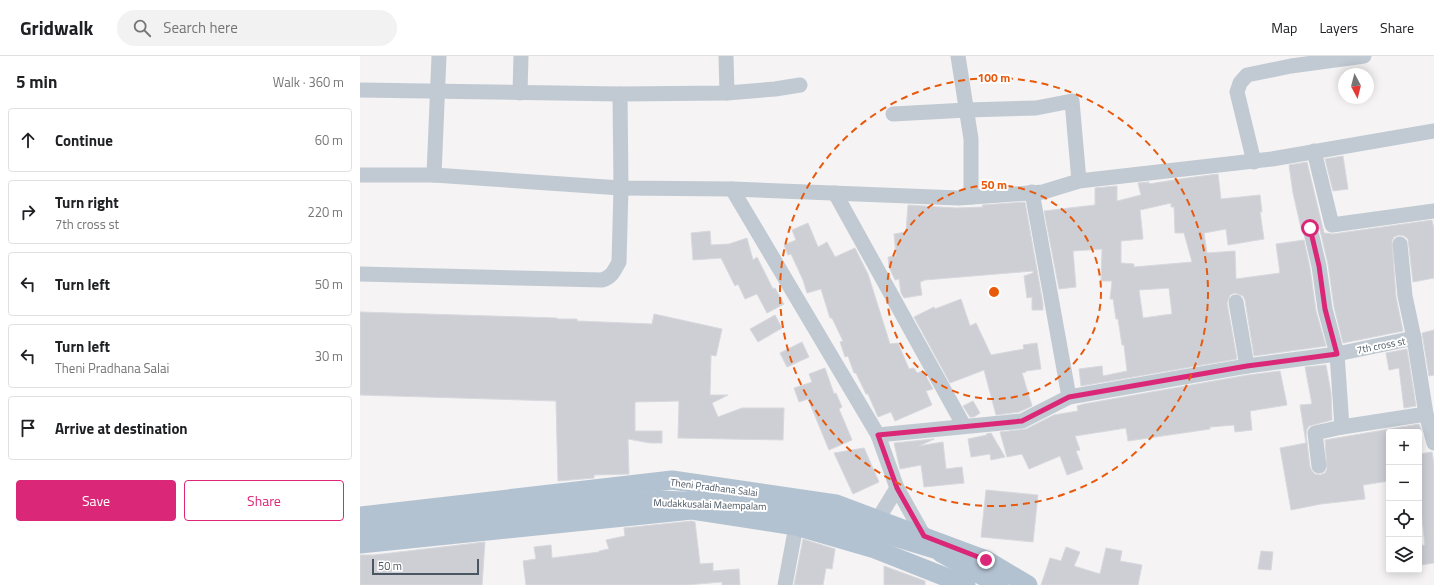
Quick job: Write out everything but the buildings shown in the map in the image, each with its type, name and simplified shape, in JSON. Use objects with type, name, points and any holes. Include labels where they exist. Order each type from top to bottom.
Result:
[{"type":"main road","name":"Theni Pradhana Salai","points":[[360,516],[672,480],[836,504],[878,519],[929,543],[986,560],[1028,585]]},
{"type":"main road","name":"Mudakkusalai Maempalam","points":[[360,534],[662,500],[766,505],[839,520],[929,543],[999,585]]},
{"type":"main road","points":[[360,544],[692,510],[796,526],[872,548],[966,585]]},
{"type":"main road","points":[[851,542],[859,512]]},
{"type":"street","points":[[434,175],[439,56]]},
{"type":"street","points":[[520,92],[522,56]]},
{"type":"street","points":[[726,56],[727,93]]},
{"type":"street","points":[[958,56],[971,139],[971,197]]},
{"type":"street","points":[[1254,162],[1237,92],[1240,83],[1247,75],[1291,66],[1364,56]]},
{"type":"street","points":[[360,90],[620,94],[727,93],[775,89],[800,85]]},
{"type":"street","points":[[360,274],[602,280],[610,277],[619,262],[621,188],[620,94]]},
{"type":"street","points":[[893,114],[1036,108],[1072,101],[1079,181]]},
{"type":"street","points":[[360,175],[434,175],[621,188],[732,189],[959,198],[1043,192],[1079,181],[1254,162],[1434,131]]},
{"type":"street","points":[[1314,151],[1332,225],[1434,211]]},
{"type":"street","points":[[732,189],[878,435],[897,488],[929,543]]},
{"type":"street","points":[[1032,192],[1069,397]]},
{"type":"street","points":[[835,193],[964,426]]},
{"type":"street","points":[[1310,228],[1319,266],[1325,309],[1337,354],[1342,427]]},
{"type":"street","points":[[1400,244],[1405,296],[1414,338],[1426,414],[1434,443]]},
{"type":"street","points":[[1236,302],[1247,366]]},
{"type":"street","name":"7th cross st","points":[[878,435],[1022,421],[1069,397],[1247,366],[1337,354],[1414,338]]},
{"type":"street","points":[[1319,466],[1315,433],[1342,427],[1426,414]]},
{"type":"street","points":[[878,519],[897,488]]},
{"type":"street","points":[[785,585],[796,526]]},
{"type":"route","points":[[986,560],[924,536],[897,488],[878,435],[1022,421],[1069,397],[1247,366],[1337,354],[1325,309],[1319,266],[1310,228]]}]
